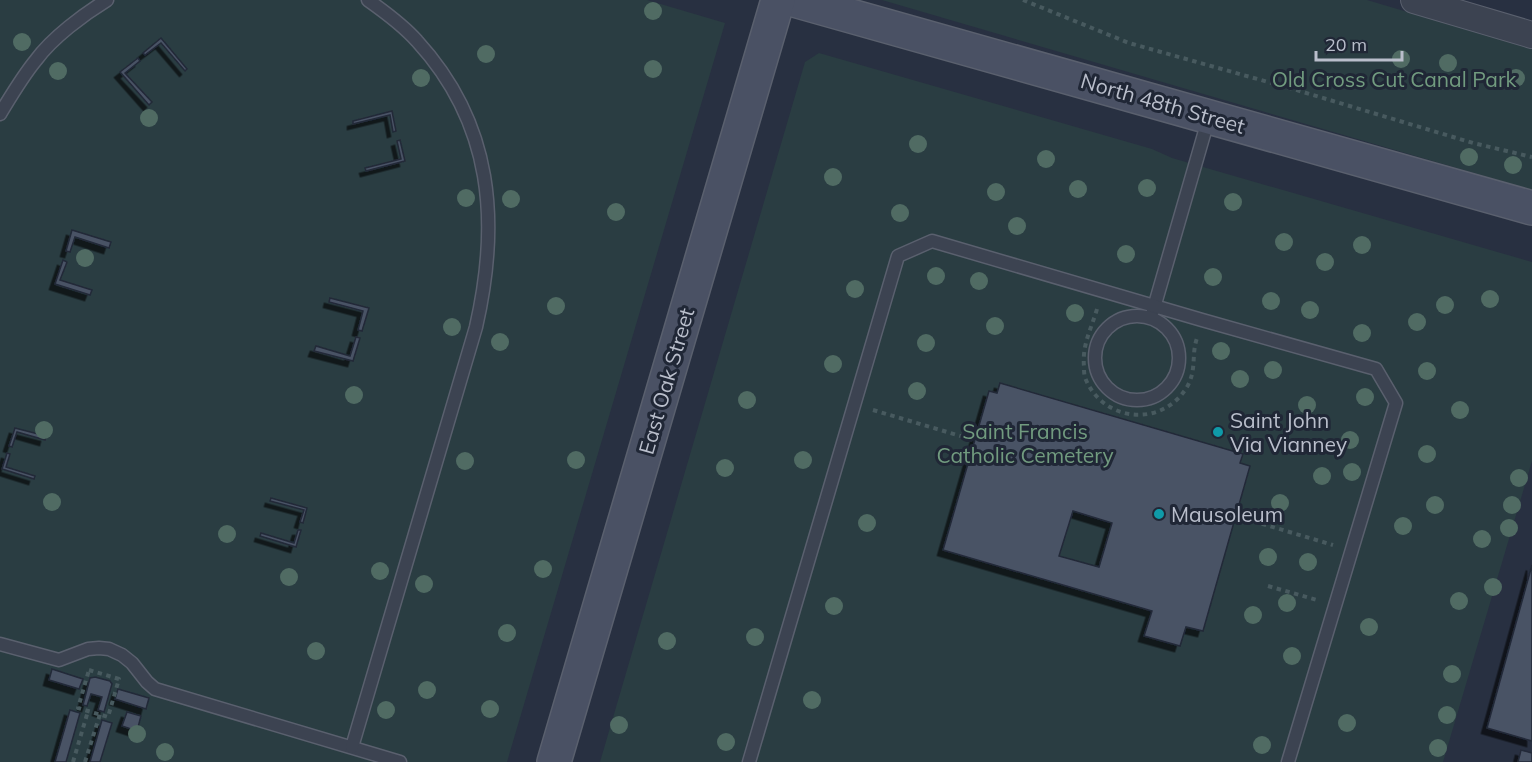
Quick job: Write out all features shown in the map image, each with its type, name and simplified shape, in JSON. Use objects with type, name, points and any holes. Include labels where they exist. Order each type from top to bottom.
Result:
[{"type":"street","name":"East Oak Street","points":[[555,762],[778,0]]},
{"type":"street","name":"North 48th Street","points":[[794,0],[1532,208]]},
{"type":"street","points":[[1414,0],[1439,4],[1532,35]]},
{"type":"lane","points":[[0,114],[37,58],[64,31],[91,9],[107,0]]},
{"type":"lane","points":[[352,747],[476,327],[487,271],[489,218],[486,179],[481,157],[461,104],[417,40],[391,16],[368,0]]},
{"type":"lane","points":[[1152,311],[1210,116]]},
{"type":"lane","points":[[749,762],[898,256],[932,241],[1102,291],[1152,311],[1202,320],[1376,369],[1396,403],[1288,762]]},
{"type":"lane","points":[[1152,311],[1172,333],[1178,345],[1180,359],[1178,372],[1162,393],[1149,399],[1136,401],[1122,399],[1111,392],[1101,381],[1095,367],[1095,352],[1100,338],[1109,326],[1121,318],[1152,311]]},
{"type":"lane","points":[[0,644],[58,660],[88,649],[109,649],[132,663],[147,682],[155,688],[400,762]]},
{"type":"path","points":[[1023,0],[1129,43],[1473,143],[1532,157]]},
{"type":"path","points":[[1102,291],[1083,350],[1085,379],[1106,406],[1119,412],[1152,414],[1178,399],[1187,387],[1194,370],[1194,347],[1202,320]]},
{"type":"path","points":[[855,405],[974,440]]},
{"type":"path","points":[[1236,516],[1351,550]]},
{"type":"path","points":[[1268,586],[1335,605]]},
{"type":"path","points":[[89,670],[119,679],[108,717],[100,714],[78,708],[89,670]]},
{"type":"path","points":[[73,762],[88,711]]},
{"type":"path","points":[[85,762],[100,714]]},
{"type":"green space","points":[[0,0],[647,0],[725,23],[507,762],[0,762]]},
{"type":"green space","name":"Old Cross Cut Canal Park","points":[[882,0],[1367,0],[1532,49],[1532,190]]},
{"type":"green space","name":"Saint Francis Catholic Cemetery","points":[[819,53],[1532,262],[1532,461],[1443,762],[600,762],[805,62]]},
{"type":"building","points":[[161,38],[187,69],[185,71],[161,43],[145,55],[143,53]]},
{"type":"building","points":[[138,58],[140,61],[125,73],[152,102],[149,105],[120,72]]},
{"type":"building","points":[[392,111],[396,131],[393,132],[390,115],[353,124],[353,121]]},
{"type":"building","points":[[400,140],[405,161],[366,171],[365,168],[401,159],[397,141]]},
{"type":"building","points":[[72,230],[111,242],[109,248],[75,237],[70,252],[66,251]]},
{"type":"building","points":[[63,260],[67,262],[60,280],[92,290],[90,295],[55,284]]},
{"type":"building","points":[[330,298],[369,308],[362,331],[358,330],[363,311],[329,302]]},
{"type":"building","points":[[356,337],[360,338],[353,361],[314,351],[316,346],[350,356]]},
{"type":"building","name":"Mausoleum","points":[[1000,383],[1243,454],[1240,463],[1250,466],[1203,631],[1186,627],[1180,646],[1144,636],[1152,611],[943,550],[989,391],[997,393]],"holes":[[[1073,511],[1112,523],[1099,567],[1059,556]]]},
{"type":"building","points":[[15,428],[46,436],[45,440],[17,432],[12,447],[9,446]]},
{"type":"building","points":[[7,453],[10,454],[6,467],[35,476],[34,479],[2,469]]},
{"type":"building","points":[[271,498],[307,508],[303,523],[300,522],[304,510],[270,501]]},
{"type":"building","points":[[298,530],[301,530],[296,547],[260,536],[261,533],[294,543]]},
{"type":"building","points":[[1532,565],[1532,741],[1487,728]]},
{"type":"building","points":[[52,669],[83,679],[79,689],[49,680]]},
{"type":"building","points":[[90,678],[110,681],[112,684],[104,712],[98,710],[102,697],[91,694],[87,706],[83,705]]},
{"type":"building","points":[[118,689],[149,698],[146,709],[115,699]]},
{"type":"building","points":[[70,710],[80,713],[66,762],[55,762]]},
{"type":"building","points":[[127,712],[141,716],[137,731],[122,726]]},
{"type":"building","points":[[102,720],[112,723],[100,762],[90,762]]},
{"type":"building","points":[[1521,750],[1532,753],[1532,762],[1518,762]]},
{"type":"place","name":"Saint John Via Vianney","points":[[1218,432]]},
{"type":"place","name":"Mausoleum","points":[[1159,514]]}]
